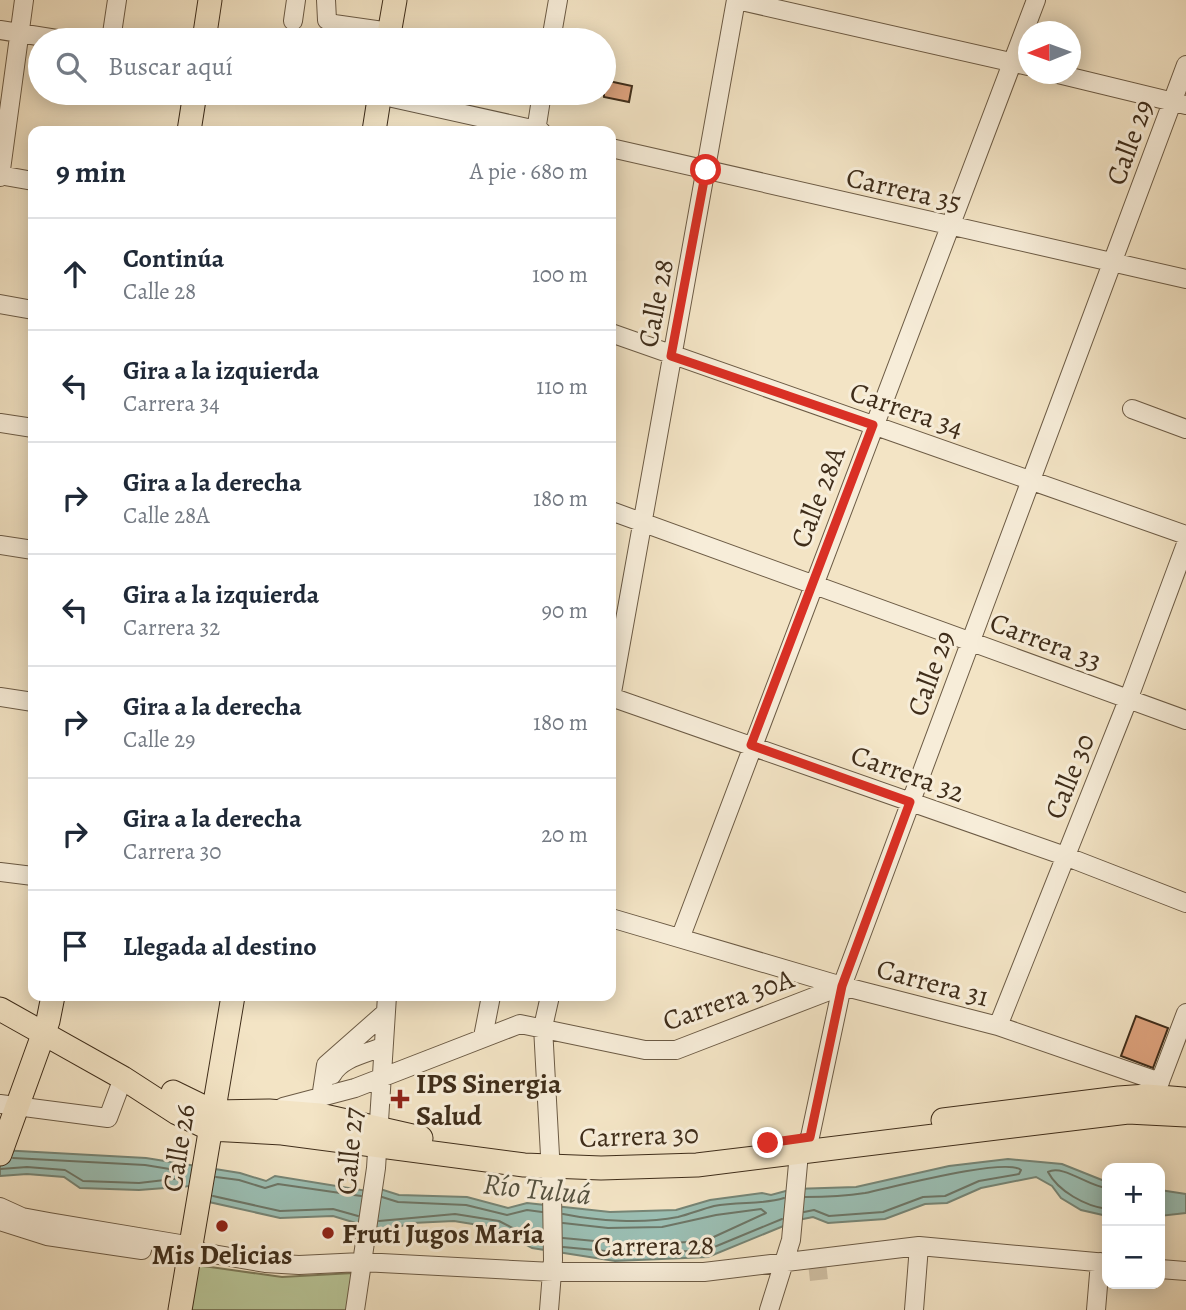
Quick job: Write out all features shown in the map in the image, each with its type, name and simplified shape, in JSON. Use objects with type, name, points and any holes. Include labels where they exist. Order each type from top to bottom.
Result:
[{"type":"main road","points":[[206,28],[210,0]]},
{"type":"main road","points":[[390,28],[395,0]]},
{"type":"main road","points":[[190,126],[193,105]]},
{"type":"main road","points":[[374,126],[376,105]]},
{"type":"main road","points":[[0,1154],[10,1110],[46,1027],[52,1001]]},
{"type":"main road","name":"Calle 26","points":[[180,1310],[194,1251],[232,1001]]},
{"type":"main road","name":"Carrera 30","points":[[0,1002],[196,1105],[211,1130]]},
{"type":"main road","name":"Carrera 30","points":[[0,1009],[46,1027],[177,1113],[211,1130],[282,1133],[378,1148],[404,1136],[551,1159],[805,1145],[1082,1101],[1155,1096],[1186,1100]]},
{"type":"main road","name":"Carrera 30","points":[[1155,1096],[1186,1115]]},
{"type":"main road","name":"Carrera 30","points":[[211,1130],[270,1111],[320,1115],[378,1148]]},
{"type":"street","points":[[24,0],[0,175],[28,180]]},
{"type":"street","points":[[113,28],[117,0]]},
{"type":"street","points":[[293,21],[296,0]]},
{"type":"street","points":[[326,0],[327,20],[352,28]]},
{"type":"street","points":[[553,28],[558,0]]},
{"type":"street","points":[[736,0],[1018,64]]},
{"type":"street","name":"Calle 28","points":[[616,669],[736,0]]},
{"type":"street","name":"Calle 28A","points":[[1031,21],[1036,0]]},
{"type":"street","points":[[0,30],[28,34]]},
{"type":"street","name":"Calle 29","points":[[769,1310],[788,1263],[792,1240],[794,1182],[842,986],[1112,260],[1179,103],[1186,65]]},
{"type":"street","name":"Calle 28A","points":[[681,936],[873,425],[952,228],[1018,74]]},
{"type":"street","points":[[1081,80],[1179,103]]},
{"type":"street","points":[[428,105],[516,126]]},
{"type":"street","points":[[538,126],[540,105]]},
{"type":"street","name":"Carrera 35","points":[[616,149],[952,228],[1112,260],[1186,279]]},
{"type":"street","points":[[0,304],[28,309]]},
{"type":"street","name":"Carrera 34","points":[[616,336],[1031,478],[1186,535]]},
{"type":"street","points":[[1132,410],[1186,429]]},
{"type":"street","points":[[0,423],[28,427]]},
{"type":"street","name":"Carrera 33","points":[[616,513],[1186,720]]},
{"type":"street","name":"Calle 30","points":[[998,1027],[1128,700],[1186,544]]},
{"type":"street","points":[[0,545],[28,549]]},
{"type":"street","points":[[0,697],[28,701]]},
{"type":"street","name":"Carrera 32","points":[[616,699],[1065,856],[1186,903]]},
{"type":"street","points":[[0,872],[28,875]]},
{"type":"street","name":"Carrera 31","points":[[616,919],[681,936],[842,986],[998,1027],[1155,1096]]},
{"type":"street","name":"Carrera 30A","points":[[270,1111],[325,1097],[520,1024],[645,1050],[676,1050],[842,986]]},
{"type":"street","points":[[483,1037],[490,1001]]},
{"type":"street","points":[[549,1001],[543,1027],[552,1192],[553,1266],[549,1310]]},
{"type":"street","points":[[325,1097],[326,1065],[386,1004]]},
{"type":"street","name":"Calle 27","points":[[355,1310],[378,1148],[386,1004]]},
{"type":"street","points":[[1155,1096],[1186,1013]]},
{"type":"street","points":[[325,1097],[337,1065],[382,1047]]},
{"type":"street","points":[[10,1110],[108,1118],[123,1078]]},
{"type":"street","name":"Carrera 28","points":[[0,1207],[49,1223],[194,1251]]},
{"type":"street","name":"Carrera 28","points":[[0,1221],[47,1236],[194,1251],[291,1265],[362,1262],[704,1272],[919,1245],[1102,1262]]},
{"type":"street","points":[[914,1310],[919,1245]]},
{"type":"street","points":[[788,1263],[818,1271],[844,1256]]},
{"type":"street","points":[[1165,1269],[1186,1271]]},
{"type":"street","points":[[1096,1310],[1102,1274]]},
{"type":"green space","points":[[196,1265],[282,1277],[353,1273],[347,1310],[188,1310]]},
{"type":"water","name":"Río Tuluá","points":[[0,1150],[146,1158],[240,1173],[266,1181],[275,1176],[367,1191],[374,1187],[399,1195],[467,1197],[508,1208],[527,1203],[610,1212],[676,1210],[710,1200],[762,1193],[771,1195],[793,1189],[856,1187],[949,1166],[1008,1159],[1062,1164],[1102,1180],[1102,1215],[1081,1210],[1061,1198],[1052,1186],[1036,1177],[981,1188],[947,1203],[925,1204],[885,1219],[828,1223],[813,1217],[798,1220],[708,1257],[615,1261],[532,1248],[497,1228],[454,1221],[412,1223],[391,1229],[369,1227],[333,1216],[280,1218],[209,1202],[191,1186],[139,1190],[80,1188],[64,1177],[27,1174],[0,1176]]},
{"type":"water","points":[[1165,1191],[1186,1194],[1186,1213],[1165,1215]]},
{"type":"building","points":[[616,83],[632,86],[629,102],[616,99]]},
{"type":"building","points":[[1136,1016],[1168,1028],[1153,1068],[1121,1056]]},
{"type":"tunnel","points":[[809,1272],[827,1270]]},
{"type":"place","name":"IPS Sinergia Salud","points":[[400,1099]]},
{"type":"place","name":"Mis Delicias","points":[[222,1226]]},
{"type":"place","name":"Fruti Jugos María","points":[[328,1233]]},
{"type":"route","points":[[706,170],[671,356],[873,425],[751,745],[910,802],[842,986],[810,1137],[768,1143]]}]
